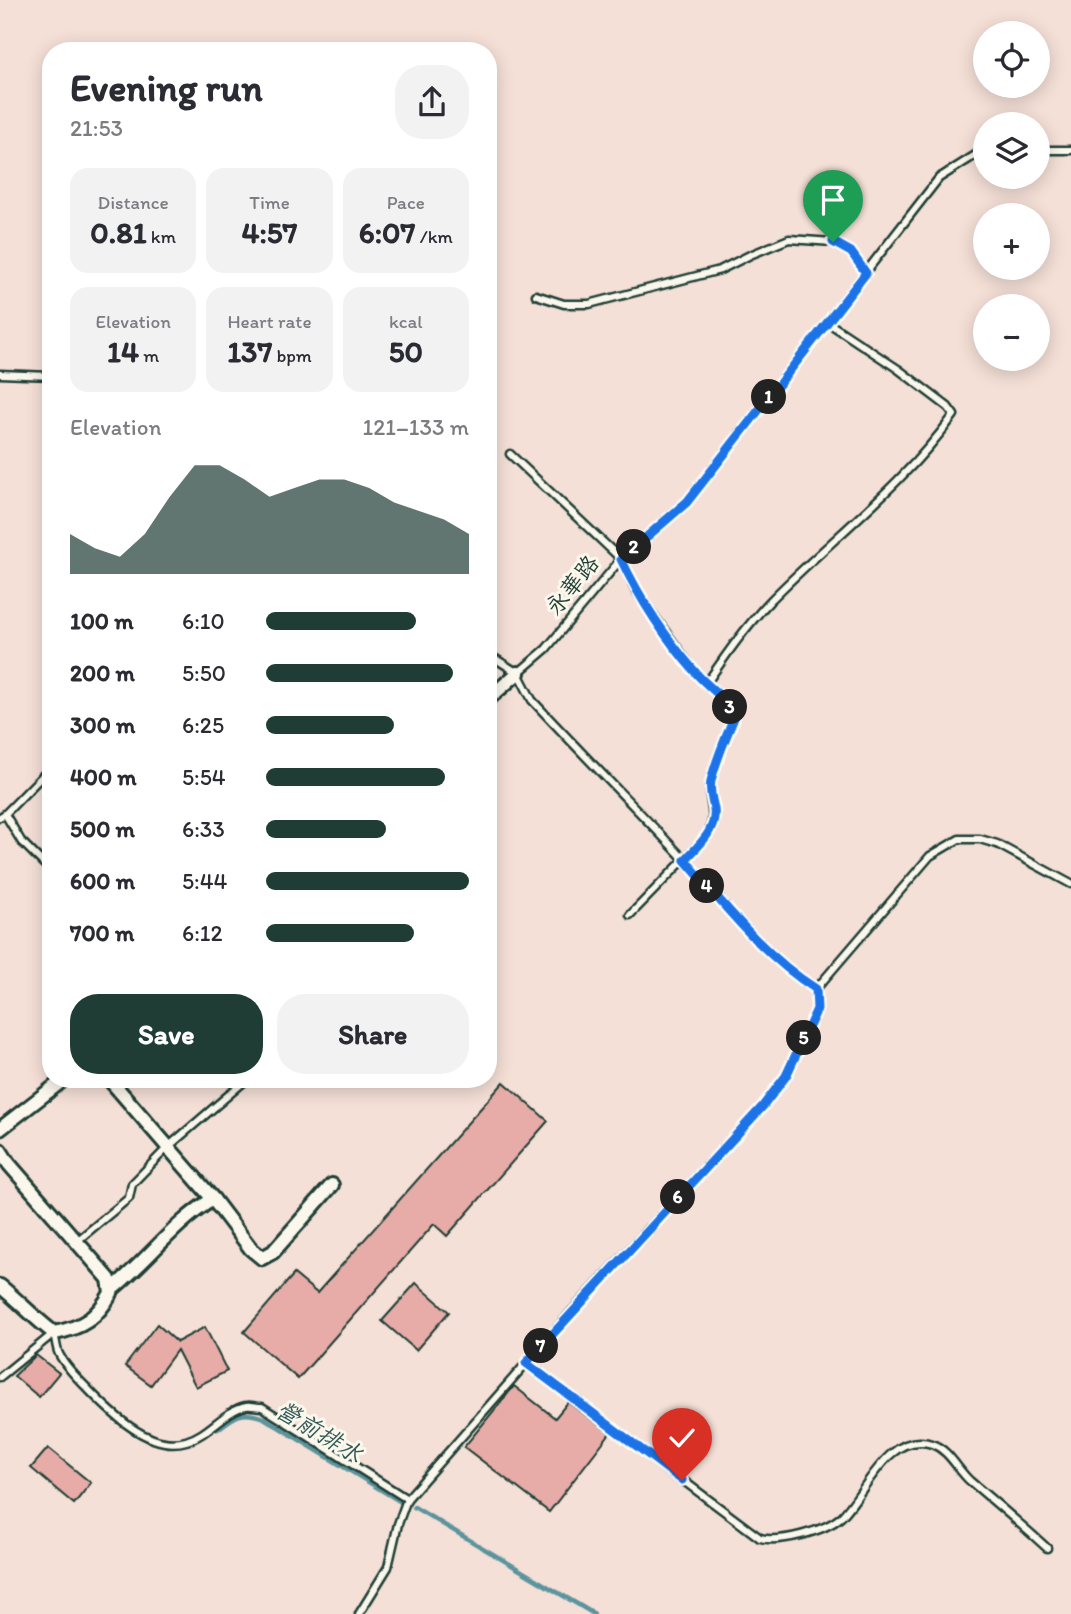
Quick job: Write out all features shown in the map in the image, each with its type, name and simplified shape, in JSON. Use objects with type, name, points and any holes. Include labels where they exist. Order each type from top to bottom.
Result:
[{"type":"street","name":"永華路","points":[[497,691],[518,673]]},
{"type":"street","points":[[0,1129],[53,1088]]},
{"type":"street","points":[[117,1088],[213,1199],[251,1249],[262,1258],[273,1252],[332,1185]]},
{"type":"street","points":[[0,1150],[9,1164],[109,1279],[111,1293],[102,1310],[76,1329],[54,1333],[0,1286]]},
{"type":"street","points":[[111,1290],[192,1212],[213,1199]]},
{"type":"lane","points":[[1050,150],[1071,150]]},
{"type":"lane","name":"永華路","points":[[518,673],[546,649],[621,559],[687,502],[939,178],[973,157]]},
{"type":"lane","points":[[536,295],[564,304],[589,304],[720,270],[789,239],[833,242],[851,252],[866,273]]},
{"type":"lane","points":[[706,684],[736,640],[770,601],[917,462],[954,415],[948,407],[898,369],[827,322]]},
{"type":"lane","points":[[0,374],[42,376]]},
{"type":"lane","points":[[509,454],[621,559],[636,591],[695,672],[732,708],[734,718],[711,781],[709,796],[714,809],[714,822],[706,836],[685,860],[630,915]]},
{"type":"lane","points":[[497,660],[518,673],[532,700],[685,860],[769,953],[792,974],[816,989]]},
{"type":"lane","points":[[42,776],[3,816],[21,841],[42,862]]},
{"type":"lane","points":[[359,1614],[388,1567],[407,1499],[526,1363],[763,1106],[786,1076],[817,1009],[816,989],[930,856],[958,839],[980,839],[997,844],[1071,884]]},
{"type":"lane","points":[[75,1242],[129,1198],[132,1184],[168,1147],[237,1088]]},
{"type":"lane","points":[[0,1377],[54,1333],[59,1354],[76,1377],[122,1422],[144,1434],[168,1443],[184,1442],[203,1435],[245,1406],[262,1407],[407,1499]]},
{"type":"lane","points":[[526,1363],[760,1538],[773,1541],[793,1538],[841,1517],[889,1455],[920,1442],[934,1445],[951,1458],[968,1479],[1047,1549]]},
{"type":"building","points":[[504,1082],[548,1121],[447,1236],[434,1224],[298,1379],[244,1332],[294,1274],[317,1293]]},
{"type":"building","points":[[416,1283],[449,1312],[416,1350],[382,1321]]},
{"type":"building","points":[[157,1324],[177,1342],[205,1327],[227,1371],[196,1387],[177,1350],[151,1385],[125,1366]]},
{"type":"building","points":[[36,1355],[59,1373],[39,1397],[14,1376]]},
{"type":"building","points":[[514,1386],[555,1418],[568,1402],[610,1433],[549,1512],[464,1447]]},
{"type":"building","points":[[48,1448],[91,1483],[74,1504],[31,1468]]},
{"type":"waterway","name":"營前排水","points":[[218,1429],[240,1415],[250,1414],[264,1418],[401,1502]]},
{"type":"waterway","name":"營前排水","points":[[414,1507],[594,1614]]},
{"type":"route","points":[[682,1480],[526,1363],[763,1106],[786,1076],[817,1009],[816,989],[792,974],[769,953],[685,860],[706,836],[714,822],[714,809],[709,796],[711,781],[734,718],[732,708],[695,672],[636,591],[621,559],[687,502],[866,273],[851,252],[833,242]]}]
